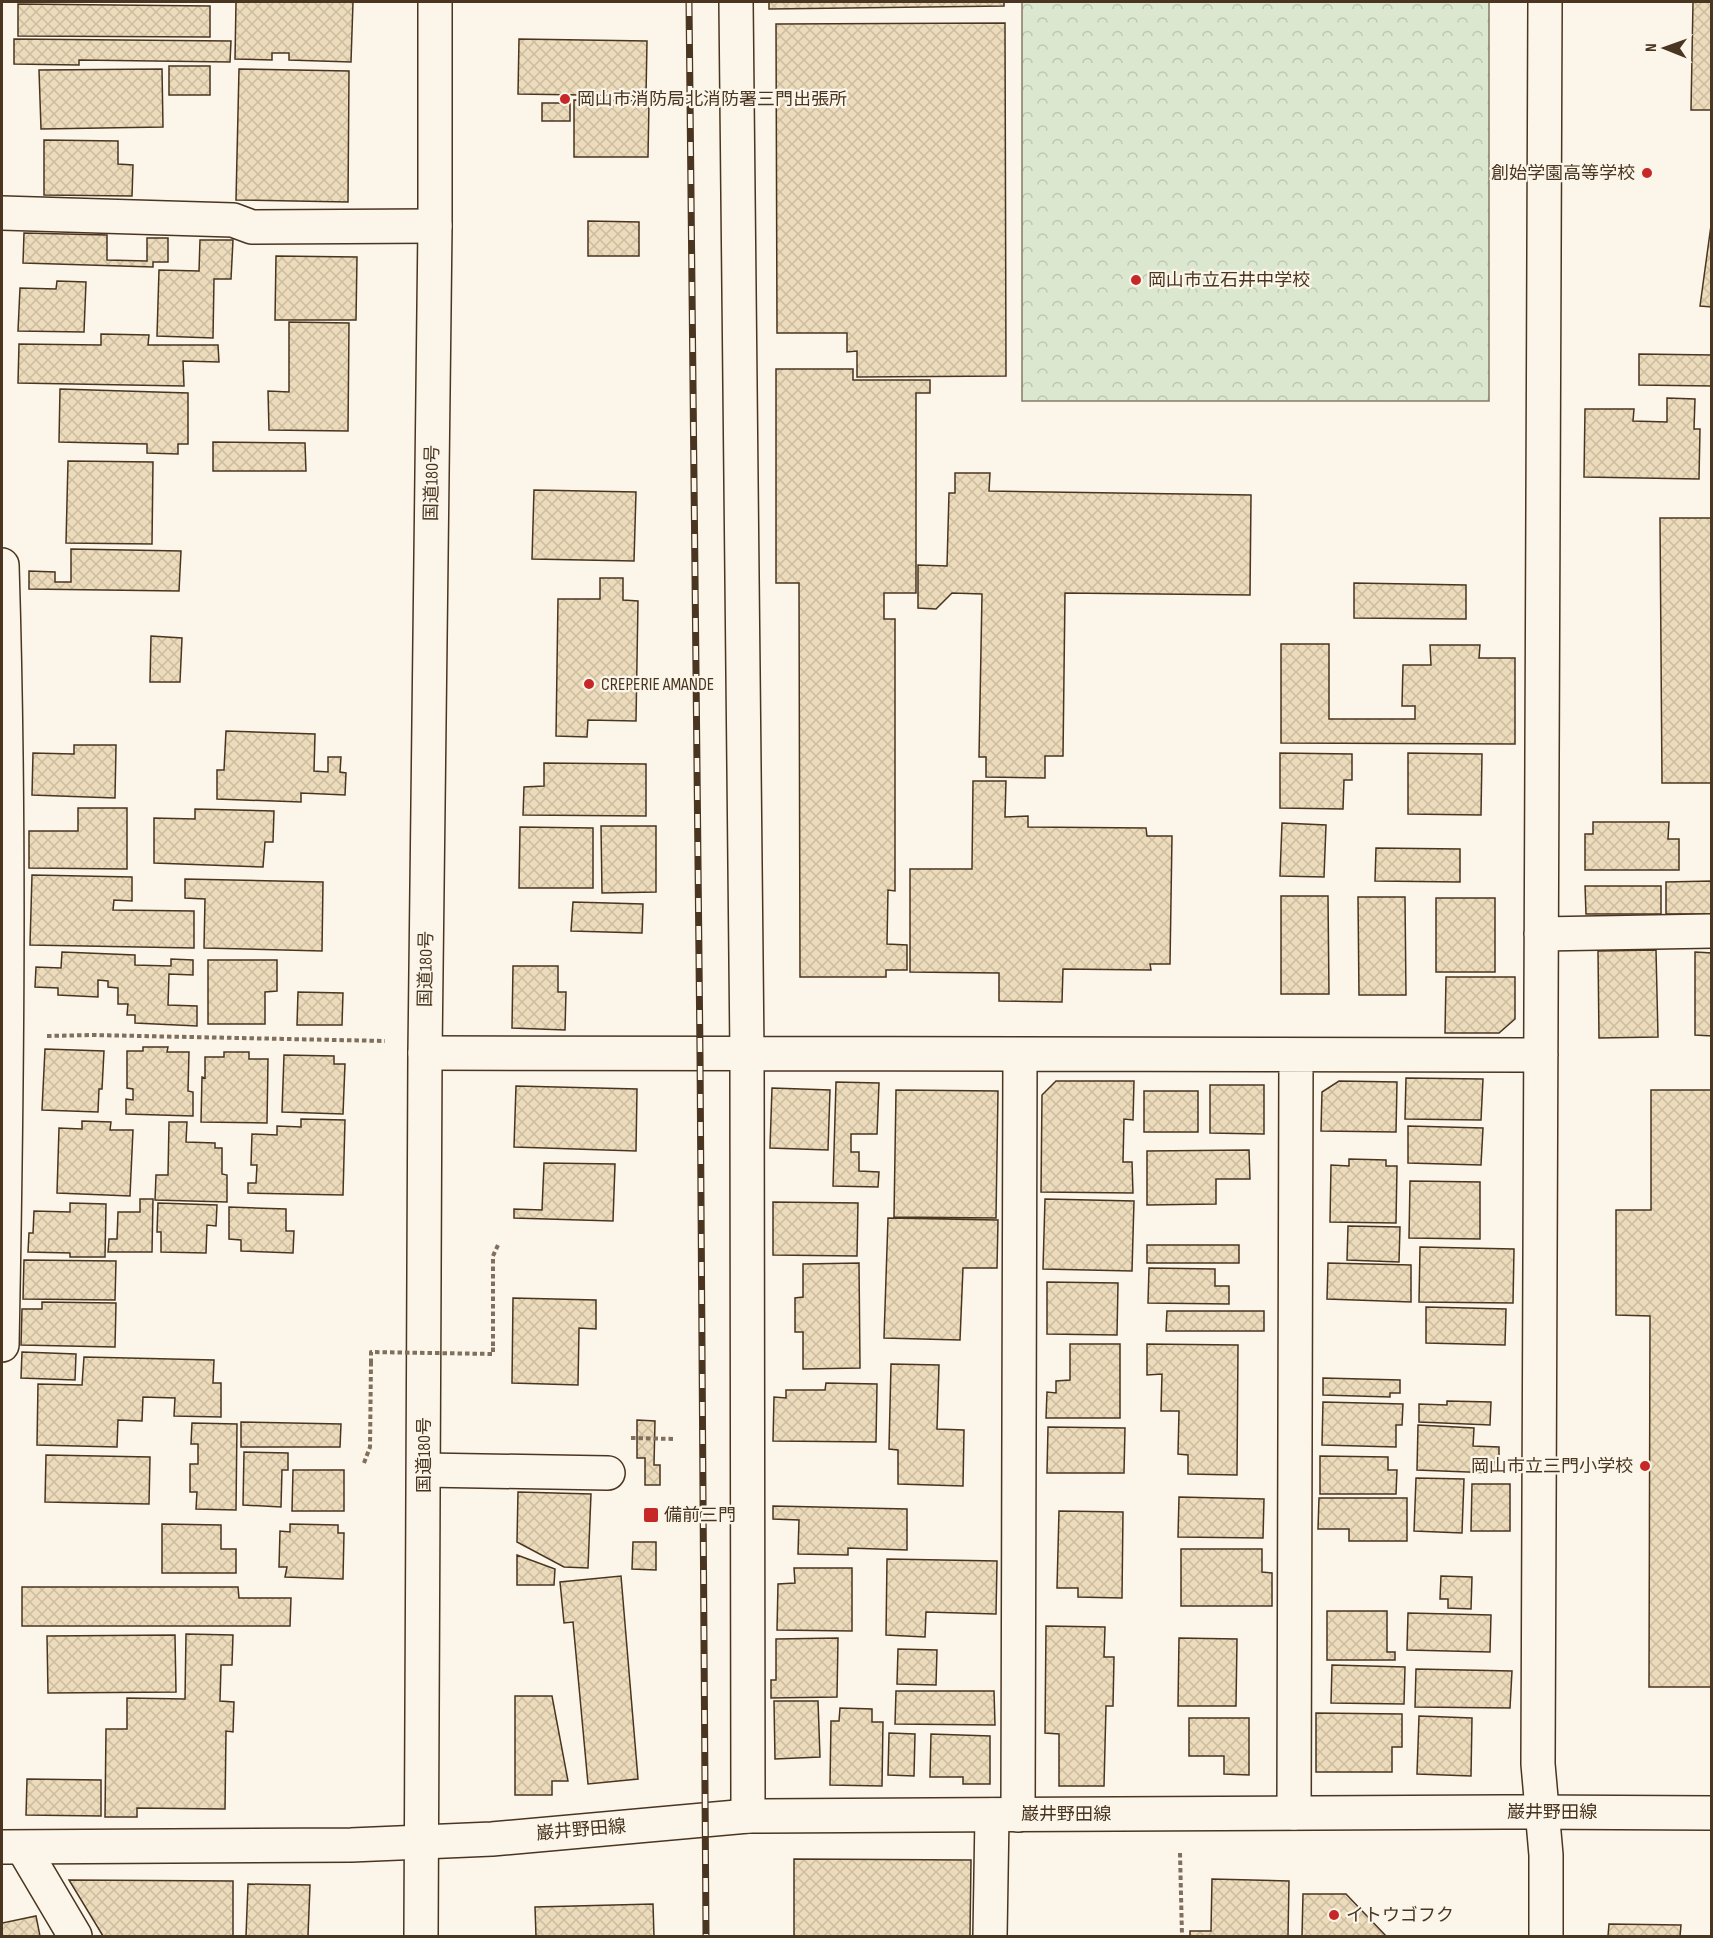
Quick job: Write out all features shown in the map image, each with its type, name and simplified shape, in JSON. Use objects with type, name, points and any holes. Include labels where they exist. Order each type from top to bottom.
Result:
[{"type":"main road","name":"国道180号","points":[[421,1936],[425,1048],[435,226],[435,2]]},
{"type":"main road","points":[[736,2],[747,1054],[748,1816]]},
{"type":"main road","points":[[1545,2],[1538,1764],[1546,1855],[1546,1936]]},
{"type":"main road","points":[[2,213],[233,220],[252,227],[435,226]]},
{"type":"main road","points":[[2,565],[8,853],[2,1345]]},
{"type":"main road","points":[[1541,934],[1712,931]]},
{"type":"main road","points":[[425,1048],[747,1054],[1541,1055]]},
{"type":"main road","points":[[990,1936],[1005,1815],[1020,1055]]},
{"type":"main road","points":[[1294,1813],[1296,1055]]},
{"type":"main road","points":[[424,1470],[608,1473]]},
{"type":"main road","name":"巌井野田線","points":[[12,1847],[351,1845],[492,1839],[748,1816],[1712,1813]]},
{"type":"main road","points":[[12,1847],[75,1936]]},
{"type":"path","points":[[5,1057],[92,1035],[425,1048]]},
{"type":"path","points":[[364,1463],[370,1447],[371,1352],[493,1354],[494,1256],[498,1245]]},
{"type":"path","points":[[625,1438],[675,1439]]},
{"type":"path","points":[[1180,1814],[1182,1936]]},
{"type":"green space","points":[[1022,2],[1489,2],[1489,401],[1022,401]]},
{"type":"building","points":[[236,2],[353,2],[351,62],[289,60],[289,53],[272,53],[272,60],[235,59]]},
{"type":"building","points":[[769,2],[1004,2],[1004,6],[769,9]]},
{"type":"building","points":[[1693,2],[1712,2],[1712,110],[1691,110]]},
{"type":"building","points":[[18,4],[210,6],[210,37],[18,36]]},
{"type":"building","points":[[1005,23],[1006,376],[857,377],[857,351],[847,352],[847,333],[777,333],[776,24]]},
{"type":"building","points":[[14,39],[231,41],[230,62],[79,60],[79,65],[14,64]]},
{"type":"building","points":[[519,39],[647,41],[646,96],[518,94]]},
{"type":"building","points":[[169,66],[210,66],[210,95],[169,95]]},
{"type":"building","points":[[162,69],[163,127],[41,129],[39,70]]},
{"type":"building","points":[[239,69],[349,71],[348,202],[236,200]]},
{"type":"building","points":[[574,100],[649,101],[648,157],[574,157]]},
{"type":"building","points":[[542,103],[570,103],[570,121],[542,121]]},
{"type":"building","points":[[44,140],[118,141],[118,164],[133,165],[132,196],[44,195]]},
{"type":"building","points":[[1712,218],[1712,307],[1700,306]]},
{"type":"building","points":[[588,221],[639,222],[639,256],[588,256]]},
{"type":"building","points":[[24,233],[107,235],[107,260],[147,261],[147,238],[168,238],[168,262],[153,262],[153,267],[23,263]]},
{"type":"building","points":[[200,240],[233,240],[231,279],[214,279],[213,338],[157,336],[159,270],[199,271]]},
{"type":"building","points":[[276,256],[357,257],[356,320],[275,320]]},
{"type":"building","points":[[57,281],[86,282],[84,332],[18,331],[20,288],[56,289]]},
{"type":"building","points":[[289,322],[349,323],[348,431],[269,430],[268,391],[289,392]]},
{"type":"building","points":[[101,334],[149,335],[148,345],[218,345],[219,362],[183,361],[184,386],[18,383],[19,344],[101,345]]},
{"type":"building","points":[[1639,354],[1712,355],[1712,386],[1639,385]]},
{"type":"building","points":[[776,369],[853,369],[853,380],[930,380],[930,393],[916,393],[916,593],[884,593],[884,619],[895,619],[895,891],[888,890],[887,944],[907,945],[907,970],[886,970],[886,977],[800,977],[799,583],[776,583]]},
{"type":"building","points":[[60,389],[188,393],[188,444],[178,444],[178,454],[147,453],[147,444],[59,442]]},
{"type":"building","points":[[1667,398],[1695,399],[1694,429],[1700,429],[1699,479],[1584,477],[1585,409],[1634,409],[1633,421],[1667,422]]},
{"type":"building","points":[[213,442],[305,443],[306,471],[213,471]]},
{"type":"building","points":[[68,461],[153,462],[152,544],[66,543]]},
{"type":"building","points":[[955,473],[990,473],[989,491],[1251,495],[1250,595],[1065,593],[1063,756],[1045,756],[1045,778],[986,777],[986,757],[979,757],[982,594],[952,593],[936,609],[918,608],[918,565],[947,566],[949,493],[955,493]]},
{"type":"building","points":[[534,490],[636,492],[634,561],[532,559]]},
{"type":"building","points":[[1660,518],[1712,518],[1712,783],[1662,783]]},
{"type":"building","points":[[71,549],[181,551],[179,591],[29,589],[29,571],[55,572],[55,582],[71,582]]},
{"type":"building","points":[[600,578],[623,578],[623,600],[638,601],[636,721],[588,720],[587,737],[556,736],[558,599],[600,599]]},
{"type":"building","points":[[1354,583],[1466,585],[1466,619],[1354,618]]},
{"type":"building","points":[[151,636],[182,638],[180,682],[150,682]]},
{"type":"building","points":[[1281,644],[1329,644],[1329,719],[1415,719],[1415,706],[1402,706],[1403,665],[1431,665],[1430,645],[1480,645],[1479,658],[1515,658],[1515,744],[1281,743]]},
{"type":"building","points":[[226,731],[315,734],[314,771],[328,772],[328,757],[341,757],[340,772],[346,773],[345,795],[301,793],[301,802],[217,799],[217,770],[224,770]]},
{"type":"building","points":[[74,745],[116,745],[115,798],[32,795],[33,753],[74,754]]},
{"type":"building","points":[[1280,753],[1352,754],[1352,780],[1344,780],[1343,809],[1280,808]]},
{"type":"building","points":[[1408,753],[1482,754],[1481,815],[1408,814]]},
{"type":"building","points":[[544,763],[646,764],[646,816],[523,815],[524,787],[544,786]]},
{"type":"building","points":[[973,781],[1006,781],[1005,817],[1028,816],[1028,827],[1146,828],[1147,836],[1172,836],[1170,964],[1150,964],[1151,970],[1063,969],[1062,1002],[999,1001],[999,973],[910,972],[910,869],[972,869]]},
{"type":"building","points":[[78,808],[127,808],[127,869],[29,868],[29,831],[78,831]]},
{"type":"building","points":[[195,809],[274,811],[273,842],[265,842],[263,867],[154,863],[154,818],[195,819]]},
{"type":"building","points":[[1593,822],[1669,822],[1668,839],[1679,839],[1679,870],[1585,870],[1585,834],[1593,834]]},
{"type":"building","points":[[1282,823],[1326,825],[1324,877],[1280,876]]},
{"type":"building","points":[[601,826],[656,826],[656,892],[602,893]]},
{"type":"building","points":[[520,827],[593,828],[593,888],[519,888]]},
{"type":"building","points":[[1376,848],[1460,849],[1460,882],[1375,881]]},
{"type":"building","points":[[32,875],[132,877],[132,901],[114,900],[113,910],[194,911],[194,948],[30,945]]},
{"type":"building","points":[[185,879],[323,882],[322,951],[204,948],[205,899],[185,898]]},
{"type":"building","points":[[1712,881],[1712,914],[1666,914],[1666,882]]},
{"type":"building","points":[[1585,886],[1661,886],[1661,914],[1586,914]]},
{"type":"building","points":[[1281,896],[1328,896],[1329,994],[1281,994]]},
{"type":"building","points":[[1358,897],[1405,897],[1406,995],[1359,995]]},
{"type":"building","points":[[1436,898],[1495,898],[1495,972],[1436,972]]},
{"type":"building","points":[[573,902],[643,904],[642,933],[571,931]]},
{"type":"building","points":[[1656,950],[1658,1037],[1599,1038],[1598,951]]},
{"type":"building","points":[[62,952],[135,955],[135,965],[171,966],[171,959],[193,960],[193,975],[169,974],[168,1005],[197,1006],[197,1026],[135,1023],[135,1015],[127,1015],[128,1004],[118,1004],[118,988],[108,987],[108,981],[98,980],[98,997],[58,995],[58,988],[35,987],[36,967],[61,968]]},
{"type":"building","points":[[1695,952],[1712,953],[1712,1036],[1695,1035]]},
{"type":"building","points":[[208,960],[277,960],[277,991],[265,992],[265,1024],[208,1024]]},
{"type":"building","points":[[513,966],[558,966],[558,992],[566,992],[565,1030],[512,1028]]},
{"type":"building","points":[[1446,977],[1515,977],[1515,1019],[1499,1033],[1445,1033]]},
{"type":"building","points":[[298,992],[343,993],[342,1025],[297,1025]]},
{"type":"building","points":[[143,1047],[168,1047],[167,1052],[189,1052],[188,1091],[193,1092],[193,1116],[126,1114],[126,1099],[133,1100],[133,1089],[127,1088],[127,1051],[143,1051]]},
{"type":"building","points":[[45,1049],[104,1051],[98,1112],[42,1110]]},
{"type":"building","points":[[224,1052],[249,1052],[249,1059],[268,1059],[267,1123],[201,1122],[205,1057],[224,1057]]},
{"type":"building","points":[[284,1055],[334,1056],[334,1064],[345,1064],[343,1114],[282,1112]]},
{"type":"building","points":[[1406,1078],[1483,1079],[1481,1120],[1405,1119]]},
{"type":"building","points":[[1056,1081],[1134,1081],[1133,1120],[1124,1119],[1123,1162],[1132,1162],[1133,1193],[1041,1192],[1042,1095]]},
{"type":"building","points":[[1339,1081],[1397,1082],[1396,1132],[1321,1131],[1322,1092]]},
{"type":"building","points":[[836,1082],[879,1083],[877,1134],[851,1134],[851,1152],[859,1152],[859,1171],[879,1172],[878,1187],[833,1186]]},
{"type":"building","points":[[1210,1085],[1264,1085],[1264,1134],[1210,1133]]},
{"type":"building","points":[[516,1086],[637,1089],[636,1151],[514,1147]]},
{"type":"building","points":[[772,1088],[830,1090],[828,1150],[770,1148]]},
{"type":"building","points":[[896,1090],[998,1091],[996,1218],[894,1217]]},
{"type":"building","points":[[1651,1090],[1712,1090],[1712,1687],[1649,1687],[1650,1316],[1616,1315],[1616,1210],[1651,1210]]},
{"type":"building","points":[[1144,1091],[1198,1091],[1198,1132],[1144,1132]]},
{"type":"building","points":[[301,1119],[345,1120],[343,1195],[248,1193],[248,1183],[256,1183],[257,1165],[251,1165],[252,1134],[277,1135],[277,1126],[301,1127]]},
{"type":"building","points":[[82,1121],[111,1122],[110,1130],[133,1130],[130,1196],[57,1193],[59,1128],[82,1129]]},
{"type":"building","points":[[169,1122],[187,1122],[186,1142],[215,1143],[215,1148],[222,1148],[222,1174],[227,1175],[227,1202],[155,1200],[156,1175],[168,1175]]},
{"type":"building","points":[[1408,1126],[1483,1128],[1481,1165],[1408,1163]]},
{"type":"building","points":[[1249,1150],[1250,1179],[1216,1179],[1216,1204],[1147,1205],[1147,1151]]},
{"type":"building","points":[[1349,1159],[1386,1160],[1386,1166],[1397,1166],[1396,1223],[1330,1222],[1331,1165],[1349,1166]]},
{"type":"building","points":[[544,1163],[615,1164],[613,1221],[514,1218],[514,1209],[542,1210]]},
{"type":"building","points":[[1410,1181],[1480,1182],[1480,1239],[1409,1238]]},
{"type":"building","points":[[140,1199],[153,1199],[152,1252],[108,1252],[109,1239],[117,1239],[118,1212],[140,1212]]},
{"type":"building","points":[[1045,1199],[1134,1201],[1132,1271],[1043,1269]]},
{"type":"building","points":[[773,1202],[858,1203],[857,1256],[773,1255]]},
{"type":"building","points":[[70,1203],[106,1204],[105,1257],[70,1257],[70,1253],[28,1252],[29,1233],[33,1233],[34,1211],[70,1212]]},
{"type":"building","points":[[158,1203],[217,1205],[216,1226],[207,1225],[206,1253],[161,1252],[161,1232],[157,1232]]},
{"type":"building","points":[[229,1207],[286,1209],[286,1231],[294,1231],[293,1253],[241,1251],[241,1240],[229,1239]]},
{"type":"building","points":[[888,1218],[998,1220],[997,1268],[963,1268],[960,1340],[884,1338]]},
{"type":"building","points":[[1348,1226],[1400,1227],[1399,1262],[1347,1260]]},
{"type":"building","points":[[1147,1245],[1239,1245],[1239,1263],[1147,1263]]},
{"type":"building","points":[[1420,1247],[1514,1249],[1513,1303],[1419,1302]]},
{"type":"building","points":[[24,1260],[116,1261],[115,1300],[23,1299]]},
{"type":"building","points":[[859,1263],[860,1368],[803,1369],[803,1332],[795,1332],[795,1298],[803,1297],[803,1264]]},
{"type":"building","points":[[1328,1263],[1411,1265],[1411,1302],[1327,1299]]},
{"type":"building","points":[[1149,1268],[1215,1269],[1215,1286],[1229,1286],[1229,1304],[1148,1303]]},
{"type":"building","points":[[1047,1282],[1118,1283],[1117,1335],[1047,1334]]},
{"type":"building","points":[[513,1298],[596,1300],[596,1329],[579,1328],[578,1385],[512,1383]]},
{"type":"building","points":[[42,1302],[116,1303],[115,1347],[21,1345],[22,1309],[42,1309]]},
{"type":"building","points":[[1426,1307],[1506,1309],[1505,1345],[1426,1343]]},
{"type":"building","points":[[1167,1311],[1264,1311],[1264,1331],[1166,1331]]},
{"type":"building","points":[[1070,1344],[1120,1344],[1120,1418],[1046,1418],[1047,1392],[1056,1393],[1056,1381],[1070,1380]]},
{"type":"building","points":[[1147,1344],[1238,1345],[1237,1475],[1188,1474],[1188,1455],[1178,1454],[1179,1411],[1161,1411],[1162,1374],[1147,1375]]},
{"type":"building","points":[[22,1352],[76,1354],[75,1380],[21,1378]]},
{"type":"building","points":[[84,1357],[214,1360],[213,1383],[221,1383],[221,1417],[174,1416],[175,1398],[143,1397],[142,1421],[118,1420],[117,1447],[37,1445],[38,1384],[82,1385]]},
{"type":"building","points":[[891,1364],[939,1365],[937,1429],[964,1430],[963,1486],[898,1484],[898,1450],[889,1449]]},
{"type":"building","points":[[1323,1378],[1400,1380],[1400,1393],[1390,1393],[1390,1397],[1323,1395]]},
{"type":"building","points":[[826,1383],[877,1384],[876,1442],[773,1441],[774,1397],[786,1398],[786,1390],[825,1390]]},
{"type":"building","points":[[1447,1401],[1491,1402],[1490,1425],[1419,1422],[1419,1404],[1447,1405]]},
{"type":"building","points":[[1323,1402],[1403,1404],[1402,1425],[1396,1425],[1396,1447],[1322,1445]]},
{"type":"building","points":[[637,1420],[655,1421],[654,1465],[660,1465],[660,1485],[645,1485],[645,1458],[637,1458]]},
{"type":"building","points":[[241,1422],[341,1424],[340,1447],[241,1447]]},
{"type":"building","points":[[192,1423],[237,1424],[236,1510],[196,1509],[197,1492],[190,1492],[190,1464],[198,1464],[198,1444],[191,1444]]},
{"type":"building","points":[[1418,1425],[1474,1428],[1473,1446],[1499,1447],[1499,1463],[1494,1462],[1493,1473],[1417,1470]]},
{"type":"building","points":[[1048,1427],[1125,1428],[1124,1473],[1047,1473]]},
{"type":"building","points":[[244,1452],[288,1453],[288,1470],[282,1470],[281,1507],[243,1505]]},
{"type":"building","points":[[46,1455],[150,1457],[149,1504],[45,1502]]},
{"type":"building","points":[[1320,1456],[1388,1457],[1388,1470],[1397,1470],[1396,1494],[1320,1494]]},
{"type":"building","points":[[293,1470],[344,1470],[344,1511],[292,1511]]},
{"type":"building","points":[[1416,1478],[1464,1479],[1462,1533],[1414,1531]]},
{"type":"building","points":[[1472,1484],[1510,1484],[1510,1531],[1471,1531]]},
{"type":"building","points":[[518,1492],[591,1494],[588,1568],[564,1567],[517,1542]]},
{"type":"building","points":[[1179,1497],[1264,1499],[1263,1538],[1178,1537]]},
{"type":"building","points":[[1319,1498],[1407,1498],[1407,1541],[1349,1541],[1349,1529],[1318,1529]]},
{"type":"building","points":[[773,1506],[907,1509],[907,1550],[848,1548],[848,1555],[798,1554],[799,1520],[773,1519]]},
{"type":"building","points":[[1059,1511],[1123,1512],[1122,1598],[1078,1597],[1078,1588],[1057,1588]]},
{"type":"building","points":[[162,1524],[221,1525],[221,1549],[236,1549],[236,1573],[162,1573]]},
{"type":"building","points":[[290,1524],[338,1525],[338,1533],[344,1533],[343,1579],[285,1577],[287,1567],[279,1567],[280,1531],[290,1532]]},
{"type":"building","points":[[633,1542],[656,1542],[656,1570],[632,1569]]},
{"type":"building","points":[[1181,1549],[1262,1549],[1262,1572],[1272,1573],[1272,1606],[1181,1606]]},
{"type":"building","points":[[517,1555],[555,1569],[554,1585],[517,1585]]},
{"type":"building","points":[[887,1559],[997,1561],[996,1614],[926,1612],[925,1637],[886,1635]]},
{"type":"building","points":[[794,1568],[852,1568],[852,1631],[777,1630],[778,1584],[795,1583]]},
{"type":"building","points":[[621,1576],[638,1779],[588,1784],[573,1622],[564,1623],[560,1582]]},
{"type":"building","points":[[1441,1576],[1472,1577],[1471,1609],[1448,1608],[1448,1599],[1440,1599]]},
{"type":"building","points":[[22,1587],[238,1587],[239,1598],[291,1598],[290,1626],[22,1626]]},
{"type":"building","points":[[1327,1611],[1387,1611],[1387,1652],[1395,1652],[1395,1660],[1327,1660]]},
{"type":"building","points":[[1408,1613],[1491,1615],[1490,1652],[1407,1650]]},
{"type":"building","points":[[1046,1626],[1105,1627],[1104,1657],[1114,1657],[1113,1706],[1106,1706],[1104,1786],[1059,1786],[1059,1734],[1045,1733]]},
{"type":"building","points":[[186,1634],[233,1635],[232,1665],[221,1665],[220,1701],[234,1702],[233,1732],[226,1731],[225,1809],[137,1808],[137,1817],[105,1817],[106,1729],[127,1729],[127,1698],[185,1699]]},
{"type":"building","points":[[175,1635],[176,1692],[48,1693],[47,1636]]},
{"type":"building","points":[[838,1638],[837,1697],[771,1698],[771,1680],[776,1680],[776,1639]]},
{"type":"building","points":[[1179,1638],[1237,1639],[1236,1706],[1178,1706]]},
{"type":"building","points":[[898,1649],[937,1650],[936,1685],[897,1684]]},
{"type":"building","points":[[1332,1665],[1405,1667],[1404,1704],[1331,1703]]},
{"type":"building","points":[[1416,1669],[1512,1671],[1510,1708],[1415,1707]]},
{"type":"building","points":[[896,1691],[994,1691],[995,1725],[895,1724]]},
{"type":"building","points":[[515,1696],[552,1696],[568,1781],[552,1781],[552,1795],[515,1795]]},
{"type":"building","points":[[774,1701],[818,1701],[820,1757],[775,1759]]},
{"type":"building","points":[[840,1708],[872,1709],[872,1722],[883,1722],[882,1786],[830,1785],[831,1721],[839,1721]]},
{"type":"building","points":[[1316,1713],[1402,1714],[1402,1747],[1392,1747],[1392,1772],[1316,1772]]},
{"type":"building","points":[[1419,1716],[1472,1718],[1471,1776],[1417,1774]]},
{"type":"building","points":[[1189,1718],[1249,1718],[1249,1775],[1224,1774],[1224,1756],[1189,1756]]},
{"type":"building","points":[[889,1733],[915,1734],[914,1776],[888,1775]]},
{"type":"building","points":[[931,1734],[990,1736],[990,1784],[963,1784],[963,1777],[930,1777]]},
{"type":"building","points":[[27,1779],[101,1780],[101,1816],[26,1815]]},
{"type":"building","points":[[794,1859],[971,1860],[970,1936],[794,1936]]},
{"type":"building","points":[[1212,1879],[1289,1881],[1288,1936],[1190,1936],[1190,1931],[1211,1931]]},
{"type":"building","points":[[69,1880],[233,1881],[233,1936],[103,1936]]},
{"type":"building","points":[[248,1884],[310,1885],[308,1936],[246,1936]]},
{"type":"building","name":"イトウゴフク","points":[[1303,1894],[1346,1894],[1386,1936],[1302,1936]]},
{"type":"building","points":[[653,1904],[654,1936],[536,1936],[535,1907]]},
{"type":"building","points":[[36,1916],[40,1936],[2,1936],[2,1923]]},
{"type":"building","points":[[1609,1924],[1681,1925],[1680,1936],[1608,1936]]},
{"type":"railway","points":[[689,2],[706,1936]]},
{"type":"place","name":"岡山市消防局北消防署三門出張所","points":[[565,99]]},
{"type":"place","name":"創始学園高等学校","points":[[1647,173]]},
{"type":"place","name":"岡山市立石井中学校","points":[[1136,280]]},
{"type":"place","name":"CREPERIE AMANDE","points":[[589,684]]},
{"type":"place","name":"岡山市立三門小学校","points":[[1645,1466]]},
{"type":"place","name":"備前三門","points":[[651,1515]]},
{"type":"place","name":"イトウゴフク","points":[[1334,1915]]}]
